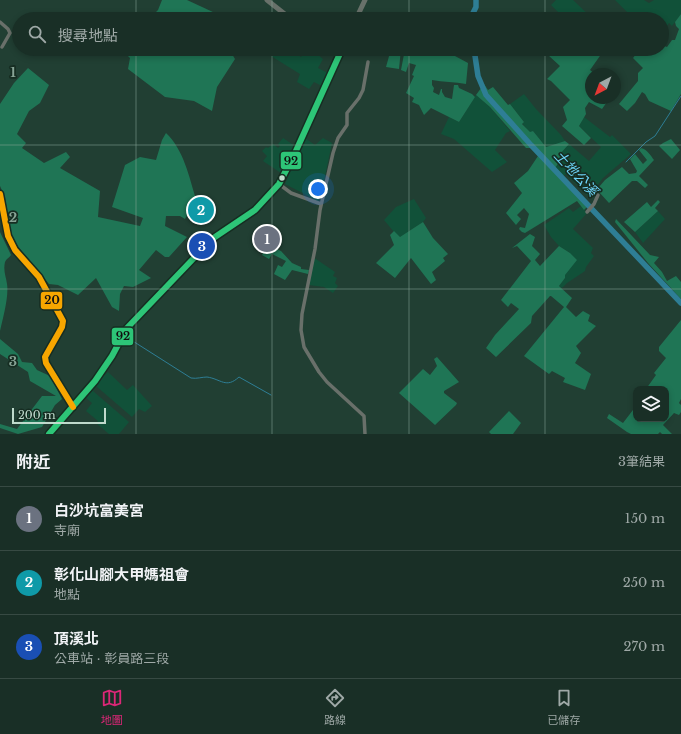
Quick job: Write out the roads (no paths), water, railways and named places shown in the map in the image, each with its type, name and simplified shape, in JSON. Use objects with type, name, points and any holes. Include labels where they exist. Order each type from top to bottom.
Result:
[{"type":"main road","points":[[267,0],[282,12]]},
{"type":"main road","points":[[360,12],[366,0]]},
{"type":"main road","points":[[50,434],[95,381],[112,356],[127,328],[215,237],[255,210],[279,184],[295,152],[337,56]]},
{"type":"street","points":[[0,22],[8,29],[10,33],[2,47]]},
{"type":"street","points":[[365,434],[365,419],[363,414],[327,382],[319,372],[304,347],[301,332],[302,314],[310,281],[321,204],[336,141],[347,125],[347,113],[362,95],[368,62]]},
{"type":"street","points":[[279,184],[291,193],[321,204]]},
{"type":"street","points":[[0,194],[8,236],[15,250],[39,277],[63,321],[62,327],[45,357],[46,363],[73,407]]},
{"type":"street","points":[[588,211],[594,204],[598,195]]},
{"type":"waterway","name":"土地公溪","points":[[474,12],[476,7],[476,0]]},
{"type":"waterway","name":"土地公溪","points":[[475,56],[478,76],[486,95],[531,145],[681,303]]},
{"type":"waterway","points":[[626,162],[646,142],[655,136],[681,96]]},
{"type":"waterway","points":[[128,338],[191,378],[207,377],[227,383],[234,381],[239,377],[271,395]]},
{"type":"place","name":"彰化山腳大甲媽祖會","points":[[201,210]]},
{"type":"place","name":"白沙坑富美宮","points":[[267,239]]},
{"type":"place","name":"頂溪北","points":[[202,246]]}]
